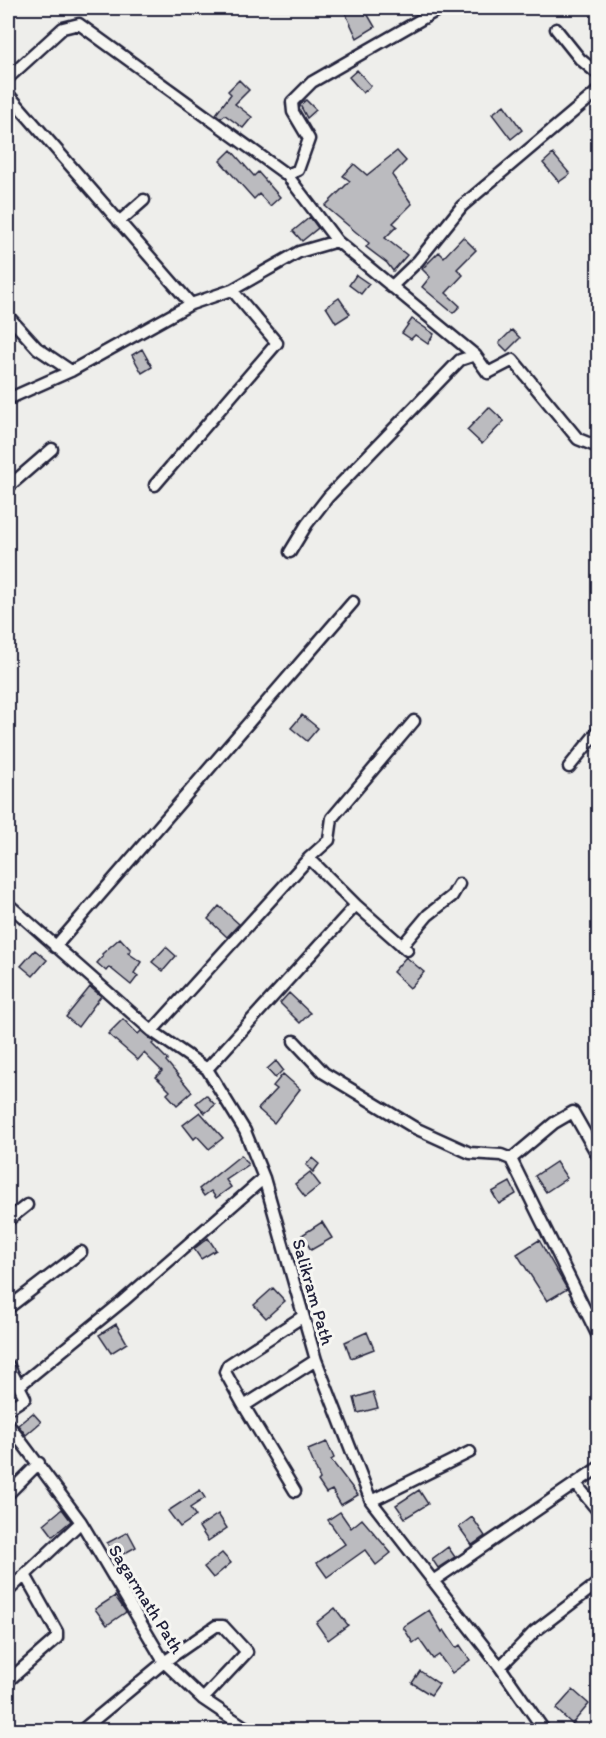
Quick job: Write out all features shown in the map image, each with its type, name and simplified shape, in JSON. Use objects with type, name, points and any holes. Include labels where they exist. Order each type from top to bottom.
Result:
[{"type":"street","points":[[287,175],[298,170],[309,139],[293,112],[292,102],[312,82],[441,8]]},
{"type":"street","points":[[8,78],[63,27],[79,24],[287,175],[337,241],[475,355],[488,374],[513,360],[578,439],[598,447]]},
{"type":"street","points":[[556,29],[580,59],[598,74]]},
{"type":"street","points":[[391,287],[418,261],[462,206],[598,91]]},
{"type":"street","points":[[8,94],[191,304]]},
{"type":"street","points":[[119,222],[144,200]]},
{"type":"street","points":[[8,399],[71,371],[191,304],[232,290],[299,252],[337,241]]},
{"type":"street","points":[[155,485],[277,343],[232,290]]},
{"type":"street","points":[[8,315],[37,348],[71,371]]},
{"type":"street","points":[[290,552],[306,524],[328,497],[460,360],[475,355]]},
{"type":"street","points":[[8,487],[52,449]]},
{"type":"street","points":[[55,947],[353,602]]},
{"type":"street","points":[[152,1031],[309,858],[329,840],[332,818],[414,721]]},
{"type":"street","points":[[569,767],[598,730]]},
{"type":"street","points":[[309,858],[404,948],[428,915],[452,896],[459,884]]},
{"type":"street","name":"Salikram Path","points":[[8,904],[152,1031],[207,1069],[245,1131],[264,1178],[316,1360],[371,1501],[500,1667],[544,1731]]},
{"type":"street","points":[[207,1069],[356,905]]},
{"type":"street","points":[[294,1041],[324,1073],[415,1128],[470,1153],[501,1155],[511,1159],[598,1336]]},
{"type":"street","points":[[511,1159],[554,1123],[573,1112],[598,1156]]},
{"type":"street","points":[[19,1386],[123,1301],[264,1178]]},
{"type":"street","points":[[8,1220],[27,1205]]},
{"type":"street","points":[[8,1308],[81,1252]]},
{"type":"street","points":[[296,1491],[244,1406],[225,1368],[302,1317]]},
{"type":"street","points":[[244,1406],[316,1360]]},
{"type":"street","points":[[8,1365],[25,1398],[8,1409]]},
{"type":"street","name":"Sagarmath Path","points":[[8,1424],[81,1522],[164,1662],[203,1699],[249,1731]]},
{"type":"street","points":[[371,1501],[470,1452]]},
{"type":"street","points":[[8,1494],[39,1463]]},
{"type":"street","points":[[434,1581],[598,1468]]},
{"type":"street","points":[[576,1484],[598,1511]]},
{"type":"street","points":[[8,1591],[81,1522]]},
{"type":"street","points":[[8,1681],[57,1638],[57,1632],[25,1575]]},
{"type":"street","points":[[500,1667],[534,1632],[598,1583]]},
{"type":"street","points":[[82,1731],[164,1662],[216,1626],[223,1626],[247,1652],[203,1699]]},
{"type":"building","points":[[343,8],[364,8],[375,27],[357,38]]},
{"type":"building","points":[[357,70],[371,86],[363,93],[349,77]]},
{"type":"building","points":[[239,80],[249,90],[235,104],[252,117],[243,128],[225,115],[221,118],[216,114],[231,94],[228,91]]},
{"type":"building","points":[[306,100],[316,110],[307,118],[300,105]]},
{"type":"building","points":[[504,105],[522,130],[511,139],[492,114]]},
{"type":"building","points":[[231,150],[254,176],[258,172],[280,197],[270,206],[259,194],[254,199],[220,161]]},
{"type":"building","points":[[397,151],[406,161],[392,175],[412,204],[393,223],[397,226],[385,238],[407,255],[393,271],[387,263],[366,247],[369,243],[325,206],[350,181],[343,176],[354,164],[367,175]]},
{"type":"building","points":[[553,154],[570,174],[559,182],[543,163]]},
{"type":"building","points":[[310,217],[318,228],[302,241],[293,231]]},
{"type":"building","points":[[463,237],[476,250],[457,269],[463,275],[446,293],[460,306],[453,313],[422,287],[430,277],[422,269],[439,252],[444,257]]},
{"type":"building","points":[[356,275],[369,284],[361,294],[349,285]]},
{"type":"building","points":[[339,298],[350,314],[336,323],[326,307]]},
{"type":"building","points":[[412,319],[434,334],[428,344],[415,335],[411,339],[402,333]]},
{"type":"building","points":[[512,330],[520,338],[507,351],[499,343]]},
{"type":"building","points":[[142,349],[152,367],[142,373],[132,355]]},
{"type":"building","points":[[489,407],[504,421],[482,444],[467,430]]},
{"type":"building","points":[[302,715],[318,728],[307,741],[291,728]]},
{"type":"building","points":[[219,906],[239,924],[227,937],[208,919]]},
{"type":"building","points":[[120,938],[131,950],[128,953],[141,962],[134,973],[138,976],[131,985],[109,967],[106,971],[97,963],[103,956],[102,954]]},
{"type":"building","points":[[166,947],[176,956],[163,971],[152,962]]},
{"type":"building","points":[[35,950],[47,960],[33,976],[21,966]]},
{"type":"building","points":[[406,957],[424,972],[410,988],[393,972]]},
{"type":"building","points":[[90,987],[101,996],[78,1027],[66,1017]]},
{"type":"building","points":[[289,993],[310,1013],[300,1023],[280,1003]]},
{"type":"building","points":[[123,1019],[138,1034],[141,1031],[154,1042],[152,1044],[168,1060],[166,1061],[192,1092],[177,1105],[167,1094],[170,1091],[156,1077],[162,1071],[144,1053],[138,1060],[108,1034]]},
{"type":"building","points":[[276,1061],[283,1070],[275,1078],[267,1069]]},
{"type":"building","points":[[283,1074],[300,1089],[274,1123],[258,1109],[277,1089],[273,1086]]},
{"type":"building","points":[[206,1095],[215,1105],[205,1113],[196,1103]]},
{"type":"building","points":[[200,1112],[223,1138],[209,1149],[197,1136],[194,1139],[183,1125]]},
{"type":"building","points":[[241,1155],[248,1165],[226,1180],[231,1187],[216,1198],[211,1191],[204,1196],[199,1189]]},
{"type":"building","points":[[312,1158],[319,1164],[313,1172],[306,1165]]},
{"type":"building","points":[[556,1162],[567,1178],[546,1192],[535,1176]]},
{"type":"building","points":[[310,1172],[320,1185],[305,1197],[295,1184]]},
{"type":"building","points":[[510,1182],[516,1194],[499,1204],[492,1192]]},
{"type":"building","points":[[322,1222],[332,1238],[311,1250],[302,1235]]},
{"type":"building","points":[[208,1238],[216,1250],[201,1259],[194,1249]]},
{"type":"building","points":[[539,1240],[567,1289],[547,1301],[517,1254]]},
{"type":"building","points":[[273,1288],[285,1301],[266,1318],[254,1305]]},
{"type":"building","points":[[116,1324],[127,1343],[111,1353],[99,1335]]},
{"type":"building","points":[[367,1332],[374,1349],[351,1358],[345,1342]]},
{"type":"building","points":[[373,1392],[378,1408],[358,1413],[354,1398]]},
{"type":"building","points":[[33,1413],[41,1422],[26,1435],[18,1425]]},
{"type":"building","points":[[327,1442],[334,1458],[331,1460],[358,1495],[341,1505],[332,1490],[326,1493],[318,1481],[320,1479],[308,1450]]},
{"type":"building","points":[[200,1490],[205,1498],[190,1508],[196,1516],[180,1527],[168,1511]]},
{"type":"building","points":[[419,1490],[428,1504],[405,1518],[396,1505]]},
{"type":"building","points":[[62,1509],[71,1521],[53,1536],[44,1524]]},
{"type":"building","points":[[340,1512],[351,1528],[362,1519],[391,1553],[376,1565],[365,1550],[327,1577],[317,1563],[345,1544],[328,1520]]},
{"type":"building","points":[[218,1514],[227,1528],[208,1541],[199,1527]]},
{"type":"building","points":[[472,1517],[485,1536],[472,1545],[459,1527]]},
{"type":"building","points":[[128,1532],[136,1547],[116,1558],[107,1543]]},
{"type":"building","points":[[448,1547],[455,1557],[438,1568],[432,1559]]},
{"type":"building","points":[[222,1553],[231,1563],[213,1578],[204,1567]]},
{"type":"building","points":[[115,1596],[126,1612],[107,1625],[95,1609]]},
{"type":"building","points":[[335,1608],[348,1625],[328,1640],[316,1623]]},
{"type":"building","points":[[429,1610],[442,1632],[444,1630],[456,1648],[460,1645],[470,1660],[452,1673],[439,1655],[433,1659],[419,1639],[413,1643],[403,1627]]},
{"type":"building","points":[[420,1671],[439,1684],[431,1695],[412,1683]]},
{"type":"building","points":[[573,1690],[589,1704],[572,1724],[556,1709]]}]
